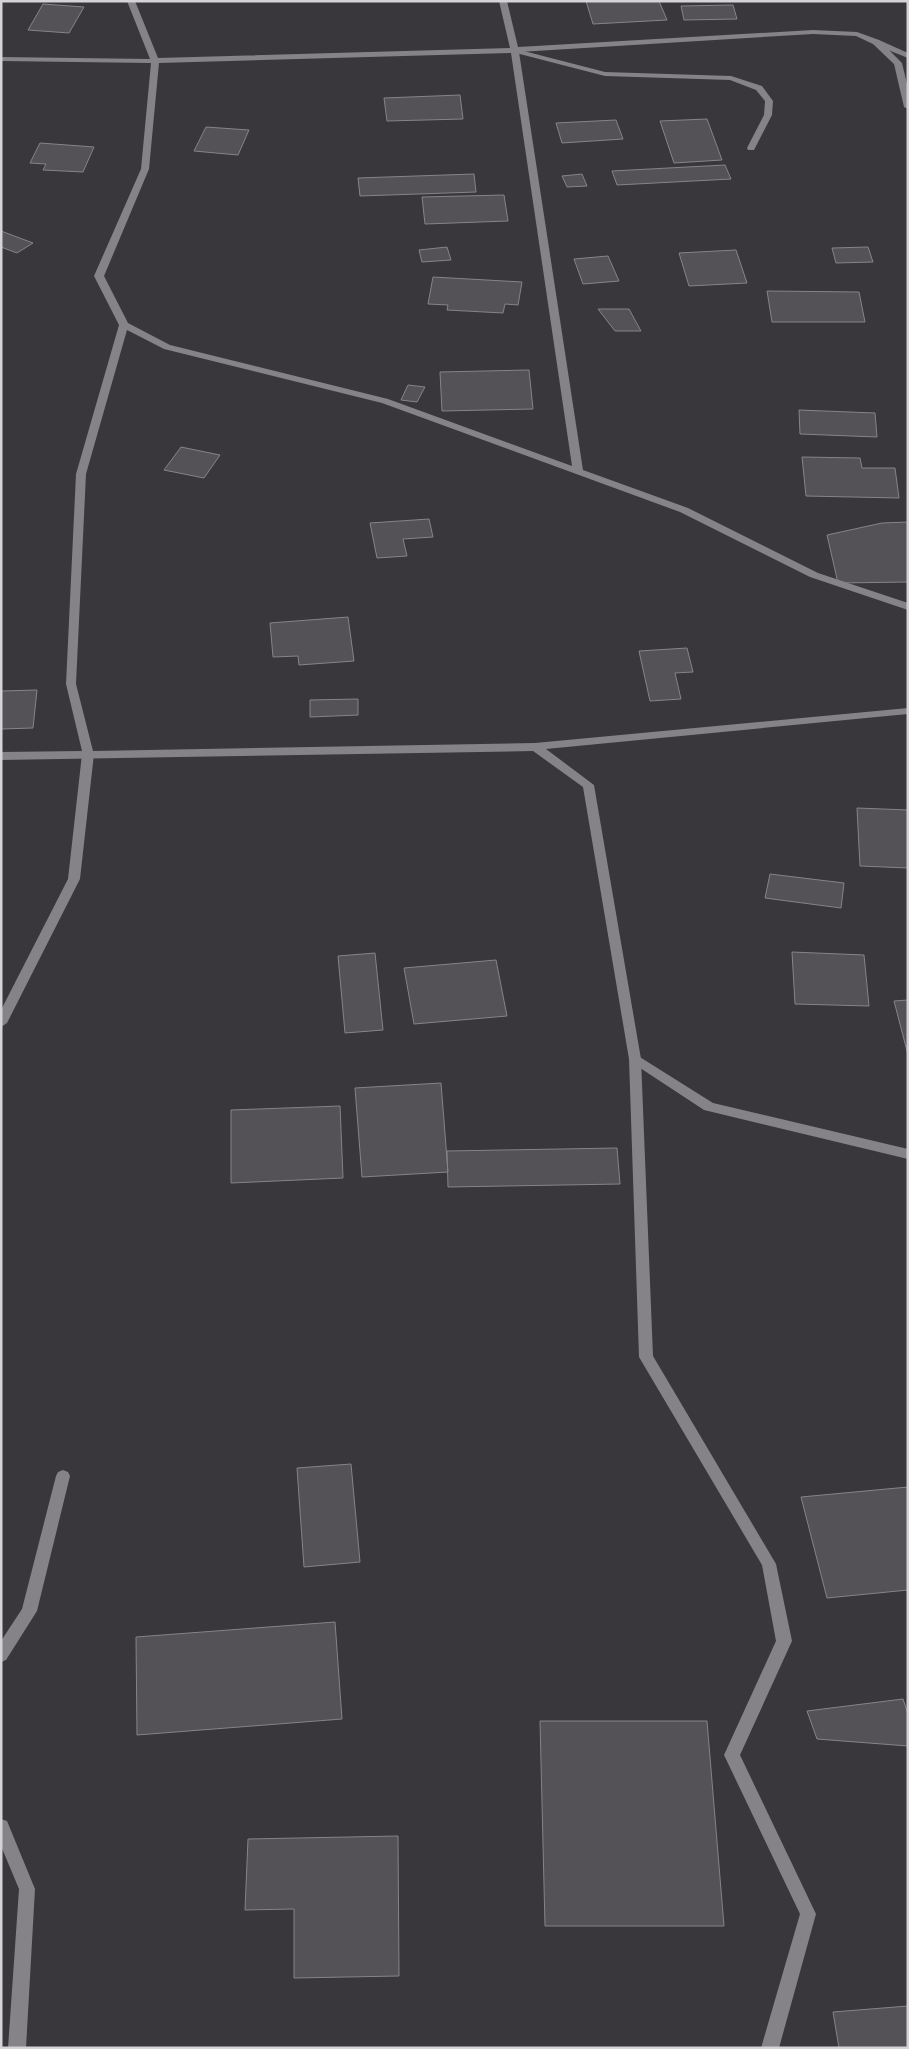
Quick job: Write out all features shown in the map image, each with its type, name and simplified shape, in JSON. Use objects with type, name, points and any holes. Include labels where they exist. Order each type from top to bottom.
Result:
[{"type":"street","points":[[131,1],[155,61],[146,169],[100,276],[124,325],[167,347],[385,400],[684,510],[814,576],[908,608]]},
{"type":"street","points":[[503,1],[515,50],[578,471]]},
{"type":"street","points":[[1,59],[155,61],[515,50],[813,32],[857,34],[908,56]]},
{"type":"street","points":[[876,42],[898,63],[908,107]]},
{"type":"street","points":[[515,50],[605,74],[731,78],[759,88],[770,101],[768,115],[751,148]]},
{"type":"street","points":[[1,1023],[74,879],[88,754],[71,684],[81,474],[124,325]]},
{"type":"street","points":[[1,756],[535,747],[908,710]]},
{"type":"street","points":[[535,747],[588,785],[635,1059],[646,1357],[769,1564],[784,1641],[732,1755],[808,1914],[770,2048]]},
{"type":"street","points":[[635,1059],[709,1107],[908,1154]]},
{"type":"street","points":[[1,1655],[29,1611],[63,1476]]},
{"type":"street","points":[[1,1826],[27,1889],[17,2048]]},
{"type":"building","points":[[586,1],[659,1],[667,20],[593,24]]},
{"type":"building","points":[[43,4],[84,7],[69,33],[28,30]]},
{"type":"building","points":[[733,5],[737,19],[684,20],[681,6]]},
{"type":"building","points":[[460,95],[463,119],[387,121],[384,98]]},
{"type":"building","points":[[707,119],[722,160],[674,163],[660,121]]},
{"type":"building","points":[[616,120],[623,139],[562,143],[556,123]]},
{"type":"building","points":[[206,127],[249,130],[238,155],[194,151]]},
{"type":"building","points":[[40,143],[94,147],[83,172],[43,170],[46,164],[30,163]]},
{"type":"building","points":[[725,165],[731,179],[617,185],[612,171]]},
{"type":"building","points":[[474,174],[476,192],[360,196],[358,178]]},
{"type":"building","points":[[582,174],[587,186],[567,187],[562,176]]},
{"type":"building","points":[[504,195],[508,221],[425,224],[422,197]]},
{"type":"building","points":[[1,231],[33,243],[17,253],[1,247]]},
{"type":"building","points":[[447,247],[451,260],[422,262],[419,250]]},
{"type":"building","points":[[868,247],[873,262],[836,263],[832,248]]},
{"type":"building","points":[[736,250],[747,283],[689,286],[679,253]]},
{"type":"building","points":[[608,256],[619,281],[583,284],[574,259]]},
{"type":"building","points":[[433,277],[522,282],[518,305],[505,304],[503,313],[447,310],[448,305],[428,304]]},
{"type":"building","points":[[767,291],[859,292],[865,322],[772,322]]},
{"type":"building","points":[[598,309],[629,309],[641,331],[615,331]]},
{"type":"building","points":[[529,370],[533,409],[442,411],[440,372]]},
{"type":"building","points":[[408,385],[425,387],[417,402],[401,400]]},
{"type":"building","points":[[799,410],[875,413],[877,437],[800,434]]},
{"type":"building","points":[[181,447],[220,455],[204,478],[164,470]]},
{"type":"building","points":[[802,457],[860,458],[862,468],[895,468],[899,498],[806,496]]},
{"type":"building","points":[[429,519],[433,537],[403,539],[407,556],[377,558],[370,523]]},
{"type":"building","points":[[908,522],[908,582],[838,583],[827,535],[882,523]]},
{"type":"building","points":[[348,617],[354,661],[299,665],[298,656],[273,657],[270,623]]},
{"type":"building","points":[[687,648],[693,672],[675,673],[681,699],[650,701],[639,651]]},
{"type":"building","points":[[37,690],[33,728],[1,729],[1,691]]},
{"type":"building","points":[[358,699],[358,715],[310,717],[310,700]]},
{"type":"building","points":[[857,808],[908,810],[908,868],[860,866]]},
{"type":"building","points":[[770,874],[844,883],[841,908],[765,898]]},
{"type":"building","points":[[792,952],[864,955],[869,1006],[795,1004]]},
{"type":"building","points":[[375,953],[383,1030],[345,1033],[338,956]]},
{"type":"building","points":[[496,960],[507,1016],[414,1024],[404,968]]},
{"type":"building","points":[[908,1000],[908,1055],[894,1001]]},
{"type":"building","points":[[441,1083],[448,1172],[362,1177],[355,1088]]},
{"type":"building","points":[[340,1106],[343,1178],[231,1183],[231,1110]]},
{"type":"building","points":[[617,1148],[620,1184],[448,1187],[447,1151]]},
{"type":"building","points":[[351,1464],[360,1562],[304,1567],[297,1468]]},
{"type":"building","points":[[908,1487],[908,1590],[827,1598],[801,1497]]},
{"type":"building","points":[[335,1622],[342,1719],[137,1735],[136,1637]]},
{"type":"building","points":[[903,1699],[908,1714],[908,1746],[817,1739],[807,1711]]},
{"type":"building","points":[[540,1721],[707,1721],[724,1926],[545,1926]]},
{"type":"building","points":[[398,1836],[399,1976],[294,1978],[294,1909],[245,1910],[248,1839]]},
{"type":"building","points":[[908,2006],[908,2048],[839,2048],[833,2012]]}]
